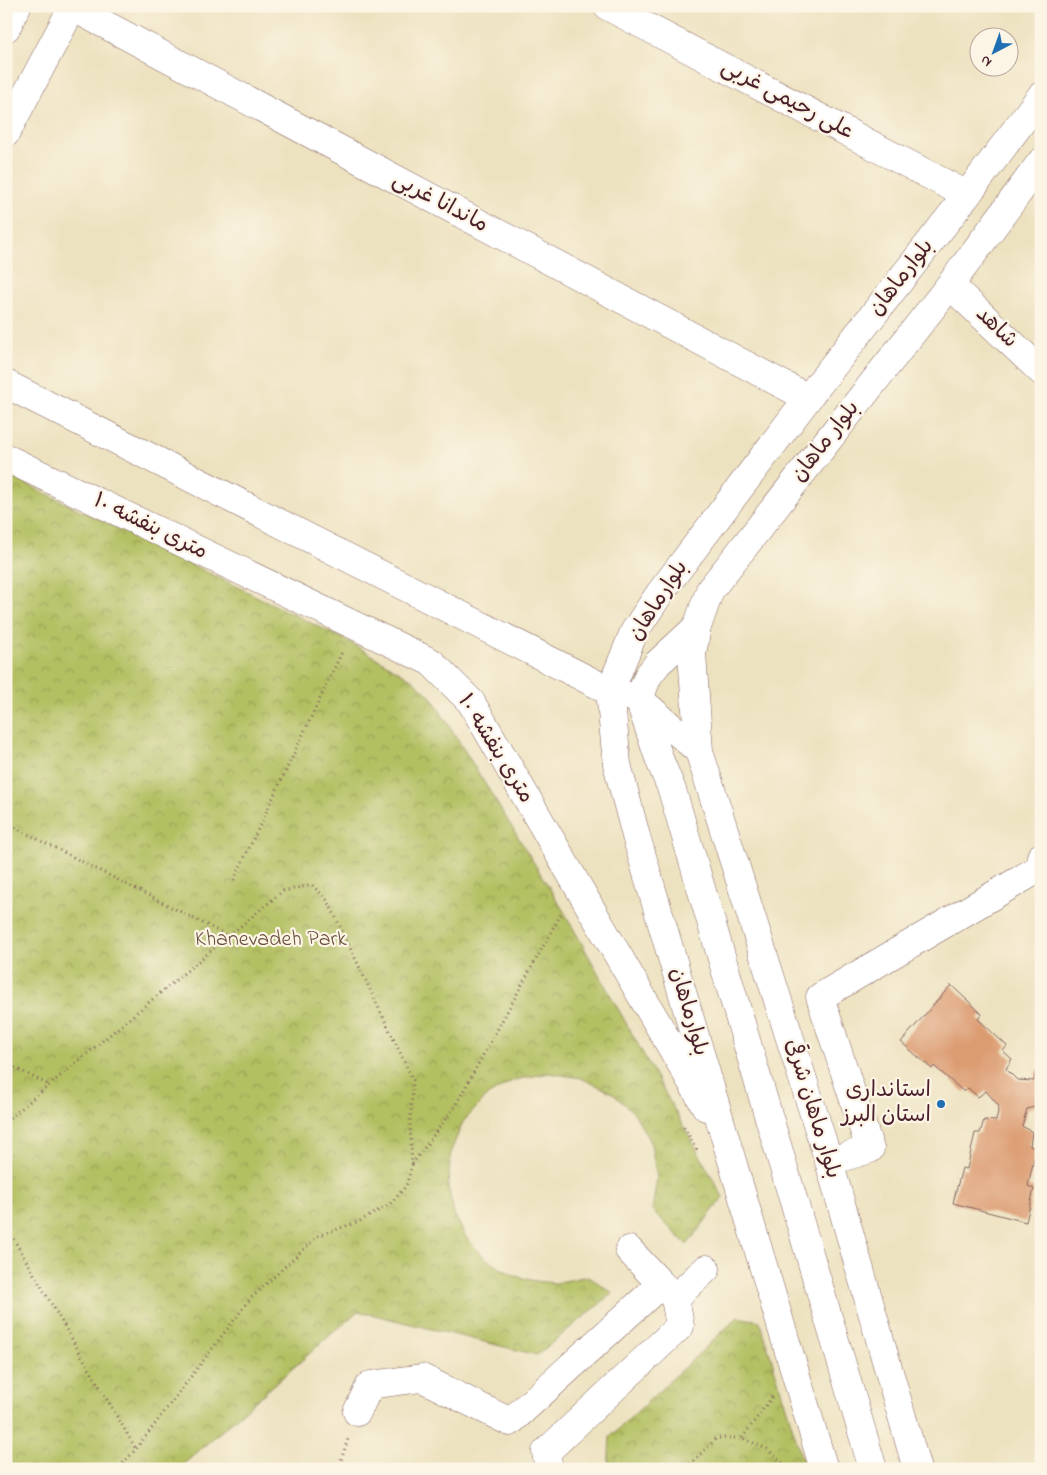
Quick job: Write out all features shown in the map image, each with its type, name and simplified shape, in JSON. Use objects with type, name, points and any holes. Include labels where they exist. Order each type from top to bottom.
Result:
[{"type":"main road","points":[[6,28],[17,6]]},
{"type":"main road","name":"علی رحیمی غربی","points":[[607,6],[967,195]]},
{"type":"main road","points":[[6,133],[73,7]]},
{"type":"main road","name":"ماندانا غربی","points":[[73,7],[808,398]]},
{"type":"main road","name":"بلوارماهان","points":[[824,1469],[636,836],[617,764],[610,691],[634,632],[660,593],[808,398],[967,195],[1041,96]]},
{"type":"main road","name":"بلوار ماهان","points":[[699,751],[692,654],[697,627],[710,590],[950,284],[1041,162]]},
{"type":"main road","name":"شاهد","points":[[950,284],[1041,370]]},
{"type":"main road","points":[[6,384],[610,691],[640,699],[699,751]]},
{"type":"main road","name":"۱۰ متری بنفشه","points":[[6,458],[431,662],[471,702],[728,1145]]},
{"type":"main road","points":[[697,627],[658,663],[648,676],[640,699],[660,761],[672,790],[873,1469]]},
{"type":"main road","name":"بلوار ماهان شرقی","points":[[699,751],[830,1165],[917,1469]]},
{"type":"main road","points":[[844,1157],[870,1149],[820,997],[1040,864]]},
{"type":"main road","points":[[549,1469],[546,1452],[680,1326],[668,1291],[629,1250]]},
{"type":"main road","points":[[357,1412],[370,1385],[422,1378],[510,1422],[668,1291],[706,1269]]},
{"type":"path","points":[[234,880],[344,650]]},
{"type":"path","points":[[6,823],[228,936]]},
{"type":"path","points":[[6,1121],[283,892],[312,885],[328,901],[413,1080],[410,1124],[412,1164],[406,1186],[390,1204],[360,1221],[318,1236],[250,1300],[136,1449],[118,1469]]},
{"type":"path","points":[[412,1164],[454,1108],[563,910],[568,918]]},
{"type":"path","points":[[6,1063],[49,1085]]},
{"type":"path","points":[[680,1120],[699,1154]]},
{"type":"path","points":[[6,1226],[136,1449]]},
{"type":"path","points":[[742,1438],[774,1394]]},
{"type":"path","points":[[688,1469],[689,1465],[716,1438],[742,1438],[768,1449],[785,1465],[786,1469]]},
{"type":"green space","name":"Khanevadeh Park","points":[[6,474],[348,641],[413,680],[432,698],[563,910],[723,1197],[687,1245],[652,1210],[657,1178],[651,1144],[635,1114],[611,1092],[581,1078],[549,1073],[514,1080],[487,1096],[463,1122],[451,1151],[448,1186],[454,1214],[466,1237],[484,1257],[516,1276],[535,1281],[555,1283],[588,1276],[613,1293],[537,1355],[358,1311],[178,1469],[6,1469]]},
{"type":"green space","points":[[738,1317],[760,1321],[805,1469],[608,1469],[610,1437]]},
{"type":"building","points":[[951,985],[982,1014],[978,1019],[1007,1046],[1003,1051],[1012,1059],[1006,1069],[1017,1080],[1034,1081],[1036,1071],[1041,1070],[1041,1105],[1027,1109],[1022,1126],[1032,1132],[1030,1146],[1036,1149],[1028,1186],[1034,1189],[1026,1222],[953,1203],[962,1168],[967,1169],[975,1133],[980,1133],[984,1120],[996,1121],[999,1106],[986,1091],[978,1097],[968,1088],[964,1092],[934,1066],[932,1069],[901,1042]]},
{"type":"place","name":"استانداری استان البرز","points":[[941,1104]]}]
